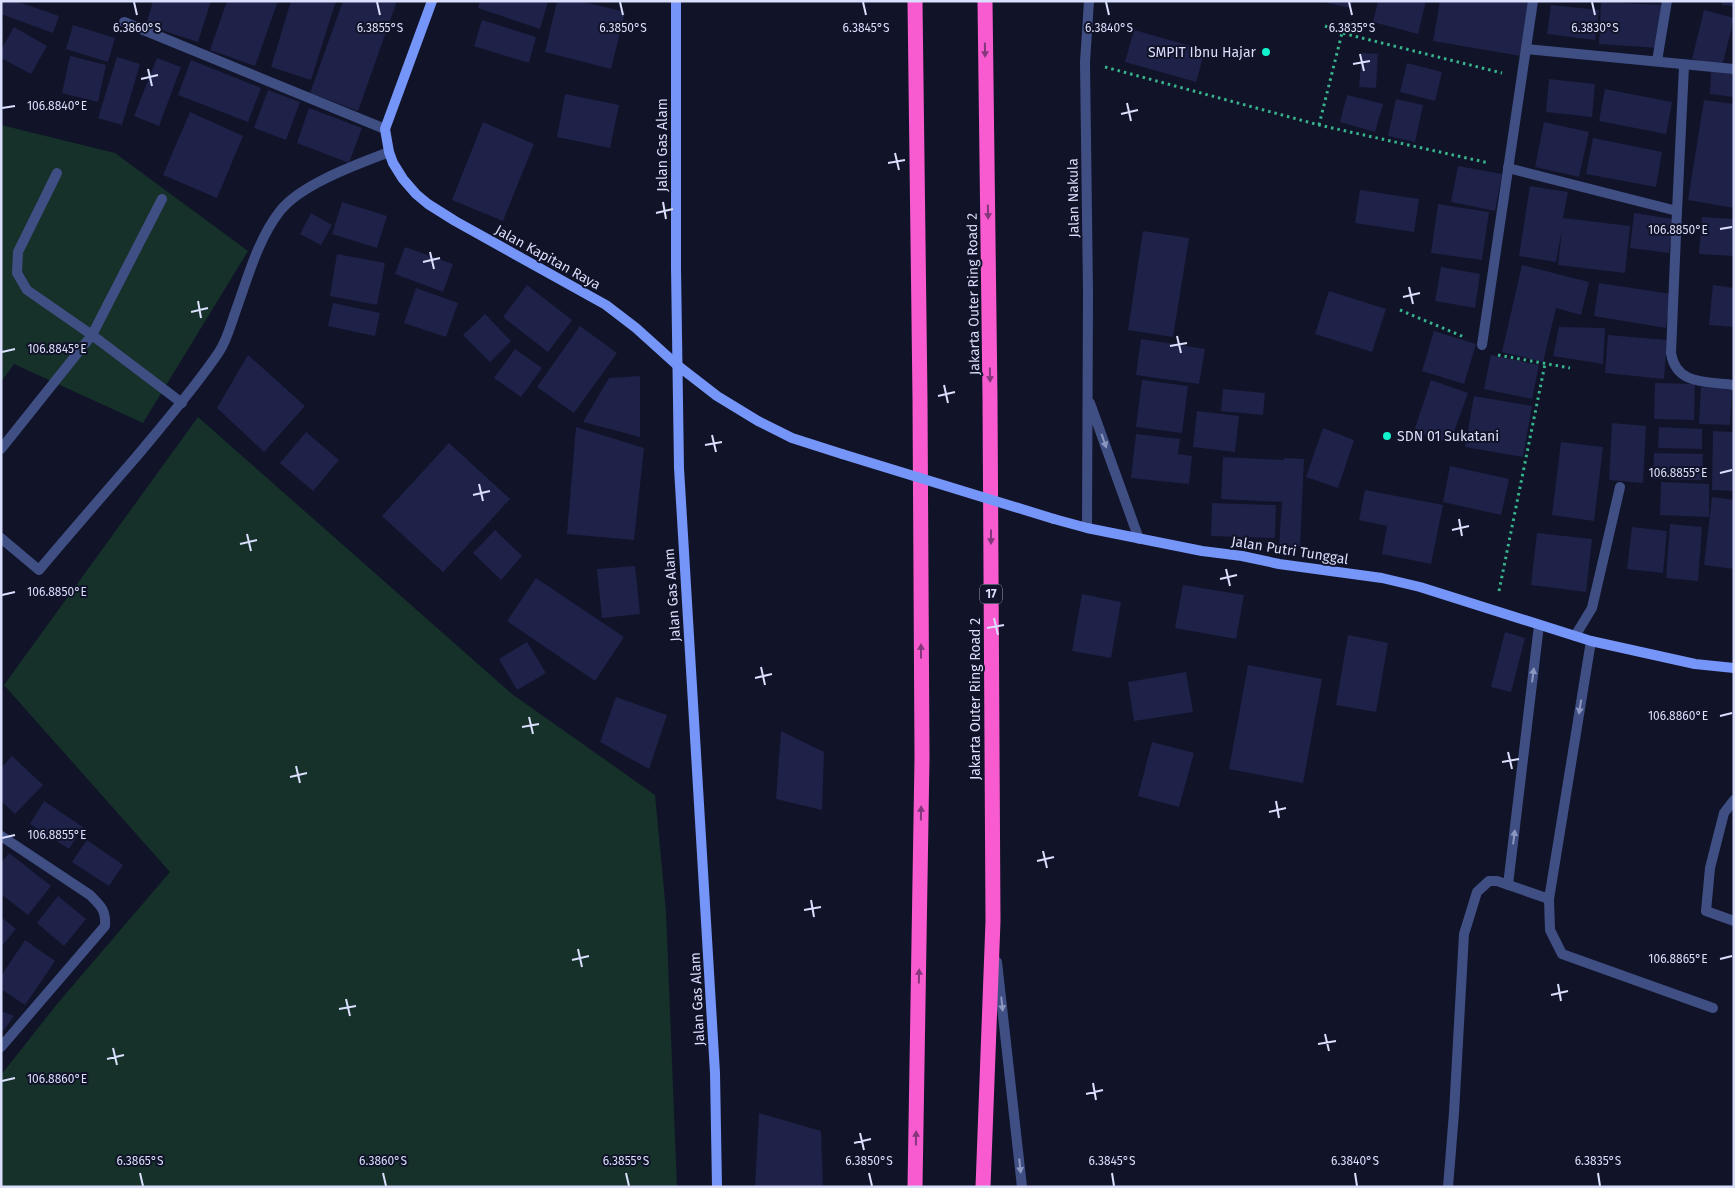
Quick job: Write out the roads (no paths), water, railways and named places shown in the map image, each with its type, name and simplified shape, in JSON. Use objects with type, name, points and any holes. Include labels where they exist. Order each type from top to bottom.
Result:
[{"type":"highway","points":[[915,1],[922,748],[915,1187]]},
{"type":"highway","name":"Jakarta Outer Ring Road 2","points":[[983,1187],[993,921],[985,1]]},
{"type":"street","points":[[124,22],[385,129],[432,1]]},
{"type":"street","name":"Jalan Gas Alam","points":[[676,1],[677,365],[683,553],[716,1073],[717,1187]]},
{"type":"street","name":"Jalan Nakula","points":[[1087,528],[1088,292],[1085,62],[1089,1]]},
{"type":"street","points":[[1482,345],[1533,1]]},
{"type":"street","points":[[1657,61],[1667,1]]},
{"type":"street","points":[[1526,49],[1657,61],[1684,66],[1734,69]]},
{"type":"street","points":[[1684,66],[1672,362],[1675,368],[1689,379],[1734,385]]},
{"type":"street","name":"Jalan Kapitan Raya","points":[[385,129],[389,152],[393,162],[404,179],[428,204],[606,305],[717,396],[792,438],[842,454]]},
{"type":"street","points":[[1,538],[38,570],[182,403],[220,351],[254,260],[280,210],[292,199],[331,176],[389,152]]},
{"type":"street","points":[[1508,168],[1677,211]]},
{"type":"street","points":[[57,173],[18,252],[17,273],[27,290],[92,335],[182,403]]},
{"type":"street","points":[[1,449],[92,335],[162,199]]},
{"type":"street","name":"Jalan Nakula","points":[[1087,395],[1139,539]]},
{"type":"street","name":"Jalan Putri Tunggal","points":[[842,454],[1087,528],[1202,551],[1382,578],[1591,641],[1695,664],[1734,668]]},
{"type":"street","points":[[1575,636],[1592,608],[1620,487]]},
{"type":"street","points":[[1508,885],[1539,625]]},
{"type":"street","points":[[1591,641],[1549,899],[1550,930],[1562,954],[1713,1008]]},
{"type":"street","points":[[1734,800],[1724,813],[1710,868],[1706,911],[1734,922]]},
{"type":"street","points":[[1,836],[90,895],[106,914],[105,926],[1,1047]]},
{"type":"street","points":[[1448,1187],[1455,1103],[1464,934],[1477,892],[1492,880],[1549,899]]},
{"type":"street","points":[[993,921],[1022,1187]]},
{"type":"place","name":"SMPIT Ibnu Hajar","points":[[1266,52]]},
{"type":"place","name":"SDN 01 Sukatani","points":[[1387,436]]}]
